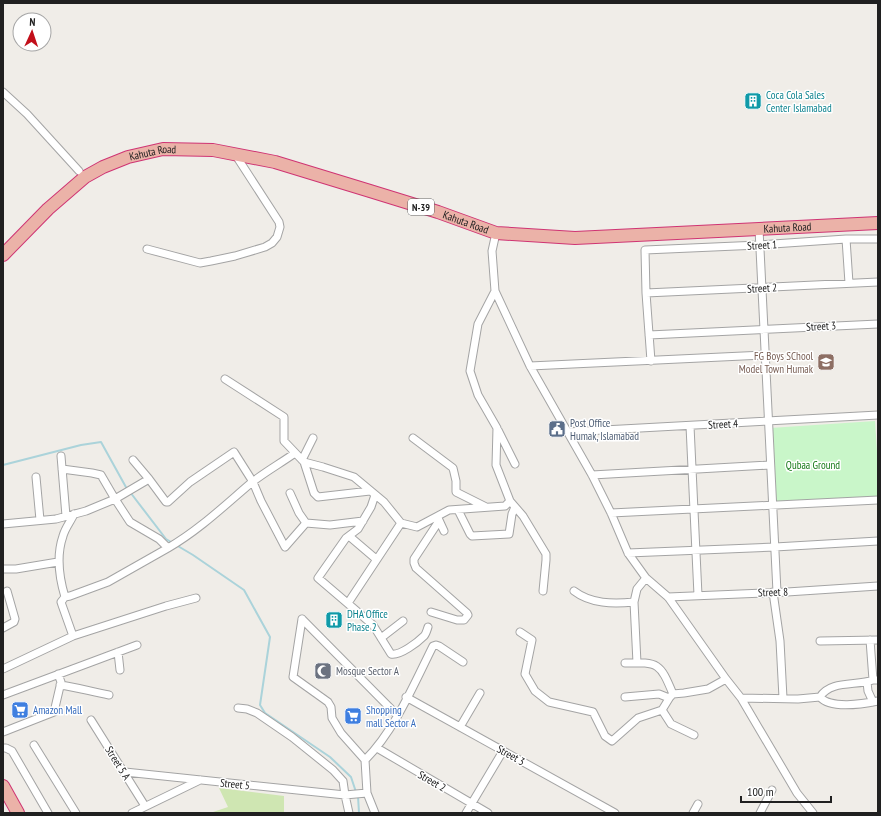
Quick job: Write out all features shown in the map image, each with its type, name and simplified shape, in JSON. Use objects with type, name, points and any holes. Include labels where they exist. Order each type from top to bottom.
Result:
[{"type":"highway","name":"Kahuta Road","points":[[3,255],[48,209],[85,177],[103,167],[128,157],[162,149],[213,150],[275,162],[438,212],[496,234],[574,238],[878,222]]},
{"type":"highway","points":[[4,790],[18,813]]},
{"type":"street","points":[[3,92],[27,114],[79,171]]},
{"type":"street","points":[[147,249],[200,263],[258,250],[272,243],[279,232],[279,222],[235,154]]},
{"type":"street","points":[[839,224],[844,239],[849,283]]},
{"type":"street","points":[[759,229],[775,547],[775,592],[780,641],[783,698]]},
{"type":"street","points":[[496,234],[492,251],[495,291],[530,366],[592,475],[628,553],[646,578],[668,597],[741,698],[797,793],[813,813]]},
{"type":"street","name":"Street 1","points":[[646,293],[645,250],[759,245],[844,239],[878,239]]},
{"type":"street","name":"Street 2","points":[[646,293],[878,282]]},
{"type":"street","points":[[495,291],[478,324],[470,371],[478,395],[515,464]]},
{"type":"street","points":[[646,293],[651,360]]},
{"type":"street","name":"Street 3","points":[[649,334],[878,324]]},
{"type":"street","points":[[530,366],[766,355]]},
{"type":"street","points":[[226,379],[284,417],[284,442],[303,461],[314,493],[318,497],[373,493]]},
{"type":"street","name":"Street 4","points":[[567,432],[878,416]]},
{"type":"street","points":[[690,426],[698,595]]},
{"type":"street","points":[[497,428],[496,465],[510,501],[524,516],[546,554],[543,591]]},
{"type":"street","points":[[303,461],[313,438]]},
{"type":"street","points":[[414,438],[453,468],[455,471],[456,492],[487,507]]},
{"type":"street","points":[[133,460],[166,502],[168,502],[190,482],[234,452],[253,482],[261,501],[285,547],[306,524],[330,525],[363,520]]},
{"type":"street","points":[[73,636],[62,605],[65,597],[108,582],[173,546],[218,513],[253,482],[295,453]]},
{"type":"street","points":[[61,456],[66,516]]},
{"type":"street","points":[[303,461],[354,478],[384,502],[401,523],[417,527],[438,519],[449,510],[505,506],[510,501]]},
{"type":"street","points":[[592,475],[770,465]]},
{"type":"street","points":[[62,469],[92,472],[100,475],[130,522],[173,546]]},
{"type":"street","points":[[36,477],[40,520]]},
{"type":"street","points":[[3,524],[56,519],[74,514],[115,499],[149,479]]},
{"type":"street","points":[[290,493],[306,524]]},
{"type":"street","points":[[373,493],[371,507],[358,529],[346,538],[318,578],[373,625],[391,654],[402,652],[425,635],[428,627]]},
{"type":"street","points":[[611,514],[878,500]]},
{"type":"street","points":[[458,510],[472,536],[510,534],[512,514],[515,507]]},
{"type":"street","points":[[65,597],[58,562],[62,536],[74,514]]},
{"type":"street","points":[[438,519],[444,531]]},
{"type":"street","points":[[431,612],[462,620],[464,620],[468,615],[416,568],[414,563],[414,558],[438,519]]},
{"type":"street","points":[[348,603],[401,523]]},
{"type":"street","points":[[349,536],[376,559]]},
{"type":"street","points":[[628,553],[878,541]]},
{"type":"street","points":[[3,569],[16,569],[58,562]]},
{"type":"street","points":[[637,662],[634,602],[637,589],[646,578]]},
{"type":"street","name":"Street 8","points":[[668,597],[878,586]]},
{"type":"street","points":[[3,628],[15,621],[7,591]]},
{"type":"street","points":[[574,591],[581,596],[592,600],[619,604],[634,602]]},
{"type":"street","points":[[3,669],[73,636],[166,606],[196,598]]},
{"type":"street","points":[[375,813],[365,793],[365,760],[341,733],[332,718],[331,707],[328,702],[293,677],[302,619],[397,715]]},
{"type":"street","points":[[381,638],[403,621]]},
{"type":"street","points":[[520,632],[532,640],[525,674],[535,691],[549,702],[593,712],[605,736],[612,741],[638,718],[662,710],[671,696]]},
{"type":"street","points":[[741,698],[798,699],[820,697],[823,700],[833,704],[850,704],[875,701],[868,691],[873,681],[874,640],[820,641]]},
{"type":"street","points":[[3,695],[137,645]]},
{"type":"street","points":[[365,760],[376,748],[397,715],[433,646],[436,645],[463,662]]},
{"type":"street","points":[[118,652],[120,670]]},
{"type":"street","points":[[625,663],[637,662],[660,668],[671,696]]},
{"type":"street","points":[[3,732],[52,714],[55,710],[61,682],[58,674]]},
{"type":"street","points":[[625,697],[659,694],[671,696],[708,689],[726,679]]},
{"type":"street","points":[[820,697],[823,692],[835,686],[873,681]]},
{"type":"street","points":[[60,685],[109,695]]},
{"type":"street","points":[[460,727],[480,693]]},
{"type":"street","name":"Street 3","points":[[406,698],[615,813]]},
{"type":"street","points":[[238,708],[247,709],[257,713],[292,737],[333,770],[343,781],[348,795],[349,813]]},
{"type":"street","points":[[662,710],[671,724],[694,735]]},
{"type":"street","name":"Street 5 A","points":[[91,720],[145,806]]},
{"type":"street","points":[[34,745],[76,813]]},
{"type":"street","points":[[3,748],[12,751],[48,813]]},
{"type":"street","name":"Street 2","points":[[376,748],[488,813]]},
{"type":"street","points":[[466,813],[503,751]]},
{"type":"street","name":"Street 5","points":[[125,772],[348,795],[365,793]]},
{"type":"street","points":[[132,813],[200,780]]},
{"type":"street","points":[[760,813],[772,790]]},
{"type":"street","points":[[693,813],[698,804]]},
{"type":"green space","name":"Qubaa Ground","points":[[875,421],[878,467],[878,500],[775,507],[770,428]]},
{"type":"green space","points":[[219,788],[284,796],[284,813],[210,813],[228,807]]},
{"type":"waterway","points":[[3,465],[81,445],[101,442],[127,489]]},
{"type":"waterway","points":[[130,492],[166,539],[193,555],[244,590],[270,637],[260,705],[265,713],[330,757],[351,777],[356,792]]},
{"type":"waterway","points":[[358,796],[359,813]]},
{"type":"place","name":"Coca Cola Sales Center Islamabad","points":[[753,101]]},
{"type":"place","name":"FG Boys SChool Model Town Humak","points":[[826,362]]},
{"type":"place","name":"Post Office Humak, Islamabad","points":[[557,429]]},
{"type":"place","name":"DHA Office Phase 2","points":[[334,620]]},
{"type":"place","name":"Mosque Sector A","points":[[323,671]]},
{"type":"place","name":"Amazon Mall","points":[[20,710]]},
{"type":"place","name":"Shopping mall Sector A","points":[[353,716]]}]
